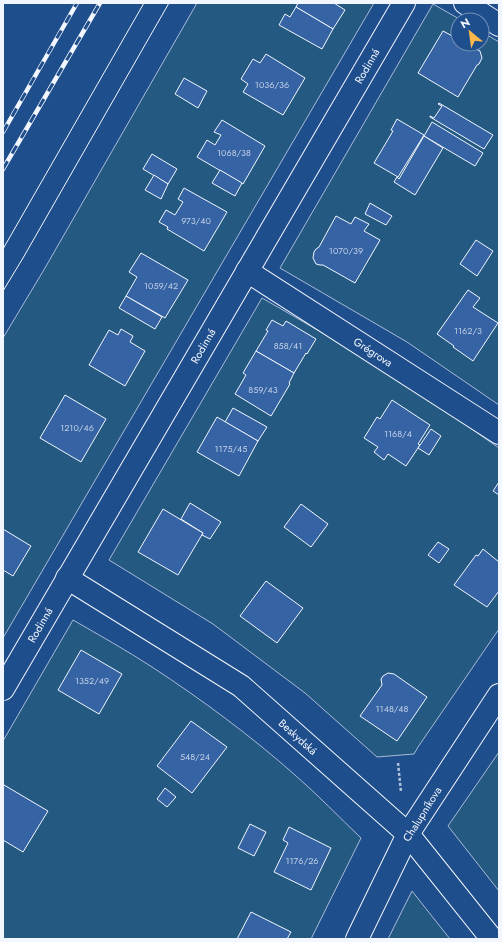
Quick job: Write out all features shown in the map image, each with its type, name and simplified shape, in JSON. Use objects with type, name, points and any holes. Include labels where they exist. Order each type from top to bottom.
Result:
[{"type":"street","name":"Rodinná","points":[[3,689],[404,3]]},
{"type":"street","points":[[465,3],[499,25]]},
{"type":"street","name":"Grégrova","points":[[247,271],[499,432]]},
{"type":"street","name":"Beskydská","points":[[67,578],[241,686],[408,834],[492,939]]},
{"type":"street","name":"Chalupníkova","points":[[357,939],[408,834],[499,695]]},
{"type":"shaded area","points":[[197,3],[374,3],[3,638],[3,338],[45,268]]},
{"type":"shaded area","points":[[433,4],[450,14],[450,52],[490,52],[490,37],[499,42],[499,405],[407,342],[280,268]]},
{"type":"shaded area","points":[[262,298],[387,370],[499,448],[499,629],[414,754],[377,757],[305,693],[213,624],[109,560]]},
{"type":"shaded area","points":[[73,620],[152,667],[225,718],[295,775],[361,838],[311,939],[3,939],[3,741]]},
{"type":"shaded area","points":[[499,752],[499,891],[448,826]]},
{"type":"shaded area","points":[[412,891],[450,939],[388,939]]},
{"type":"building","points":[[298,3],[334,3],[345,10],[333,29],[296,7]]},
{"type":"building","points":[[296,7],[333,29],[322,49],[279,25],[285,14],[290,17]]},
{"type":"building","points":[[443,31],[450,35],[450,52],[480,52],[482,58],[458,97],[418,73]]},
{"type":"building","points":[[266,54],[305,78],[283,115],[243,92],[248,84],[241,79],[253,59],[260,63]]},
{"type":"building","points":[[184,78],[207,91],[198,108],[175,94]]},
{"type":"building","points":[[439,103],[493,135],[484,149],[430,117],[434,118],[442,106],[438,104]]},
{"type":"building","points":[[397,119],[424,135],[398,177],[374,163],[393,131],[391,130]]},
{"type":"building","points":[[222,120],[265,146],[243,184],[197,157],[207,140],[215,145],[221,135],[214,132]]},
{"type":"building","points":[[432,122],[483,153],[475,166],[424,136]]},
{"type":"building","points":[[424,136],[443,148],[415,195],[394,182],[397,177],[399,179]]},
{"type":"building","points":[[152,154],[177,169],[168,184],[143,169]]},
{"type":"building","points":[[220,170],[242,183],[235,196],[212,183]]},
{"type":"building","points":[[154,175],[168,184],[161,199],[145,190]]},
{"type":"building","points":[[184,188],[227,212],[204,251],[167,229],[168,227],[159,222],[166,210],[175,215],[183,202],[178,199]]},
{"type":"building","points":[[370,203],[392,216],[386,225],[365,214]]},
{"type":"building","points":[[336,216],[351,224],[355,217],[369,224],[364,231],[380,240],[355,283],[323,265],[316,264],[313,258],[314,252],[319,247]]},
{"type":"building","points":[[476,240],[493,251],[477,276],[460,264]]},
{"type":"building","points":[[141,253],[188,280],[165,318],[126,296],[137,277],[129,272]]},
{"type":"building","points":[[468,290],[480,298],[473,307],[498,323],[473,361],[437,334]]},
{"type":"building","points":[[126,296],[162,317],[155,329],[119,308]]},
{"type":"building","points":[[272,320],[283,326],[286,321],[316,339],[294,373],[256,351],[268,331],[266,330]]},
{"type":"building","points":[[121,329],[133,336],[130,342],[145,351],[125,386],[89,365],[109,330],[118,335]]},
{"type":"building","points":[[256,351],[294,373],[289,383],[290,384],[271,416],[235,394],[246,375],[243,373]]},
{"type":"building","points":[[65,395],[106,419],[81,462],[40,438]]},
{"type":"building","points":[[392,400],[430,425],[418,444],[420,445],[406,466],[388,454],[384,460],[374,452],[378,447],[364,438],[377,417],[380,419]]},
{"type":"building","points":[[233,408],[267,427],[258,441],[225,422]]},
{"type":"building","points":[[217,417],[258,441],[239,476],[197,452]]},
{"type":"building","points":[[431,429],[441,436],[429,455],[418,448]]},
{"type":"building","points":[[499,482],[499,495],[493,491]]},
{"type":"building","points":[[190,503],[221,522],[210,539],[202,535],[203,533],[181,519]]},
{"type":"building","points":[[301,504],[328,524],[311,547],[284,527]]},
{"type":"building","points":[[163,509],[203,533],[178,575],[138,552]]},
{"type":"building","points":[[3,529],[31,546],[13,576],[3,570]]},
{"type":"building","points":[[438,542],[449,549],[439,563],[428,555]]},
{"type":"building","points":[[483,549],[499,562],[499,591],[487,607],[454,585],[476,555],[478,556]]},
{"type":"building","points":[[266,581],[303,608],[277,643],[240,616]]},
{"type":"building","points":[[81,650],[122,674],[99,714],[58,690]]},
{"type":"building","points":[[388,673],[394,674],[427,697],[397,741],[360,716],[382,685],[381,679]]},
{"type":"building","points":[[191,721],[227,747],[192,793],[157,766]]},
{"type":"building","points":[[4,785],[48,811],[23,852],[3,840]]},
{"type":"building","points":[[165,788],[176,797],[167,807],[157,799]]},
{"type":"building","points":[[250,824],[266,832],[254,856],[238,848]]},
{"type":"building","points":[[289,827],[331,848],[311,890],[274,872],[288,843],[283,840]]},
{"type":"building","points":[[251,912],[291,932],[287,939],[237,939]]},
{"type":"tram line","points":[[3,249],[144,3]]},
{"type":"tram line","points":[[3,291],[169,3]]},
{"type":"railway","points":[[3,132],[77,3]]},
{"type":"railway","points":[[3,169],[100,3]]}]
